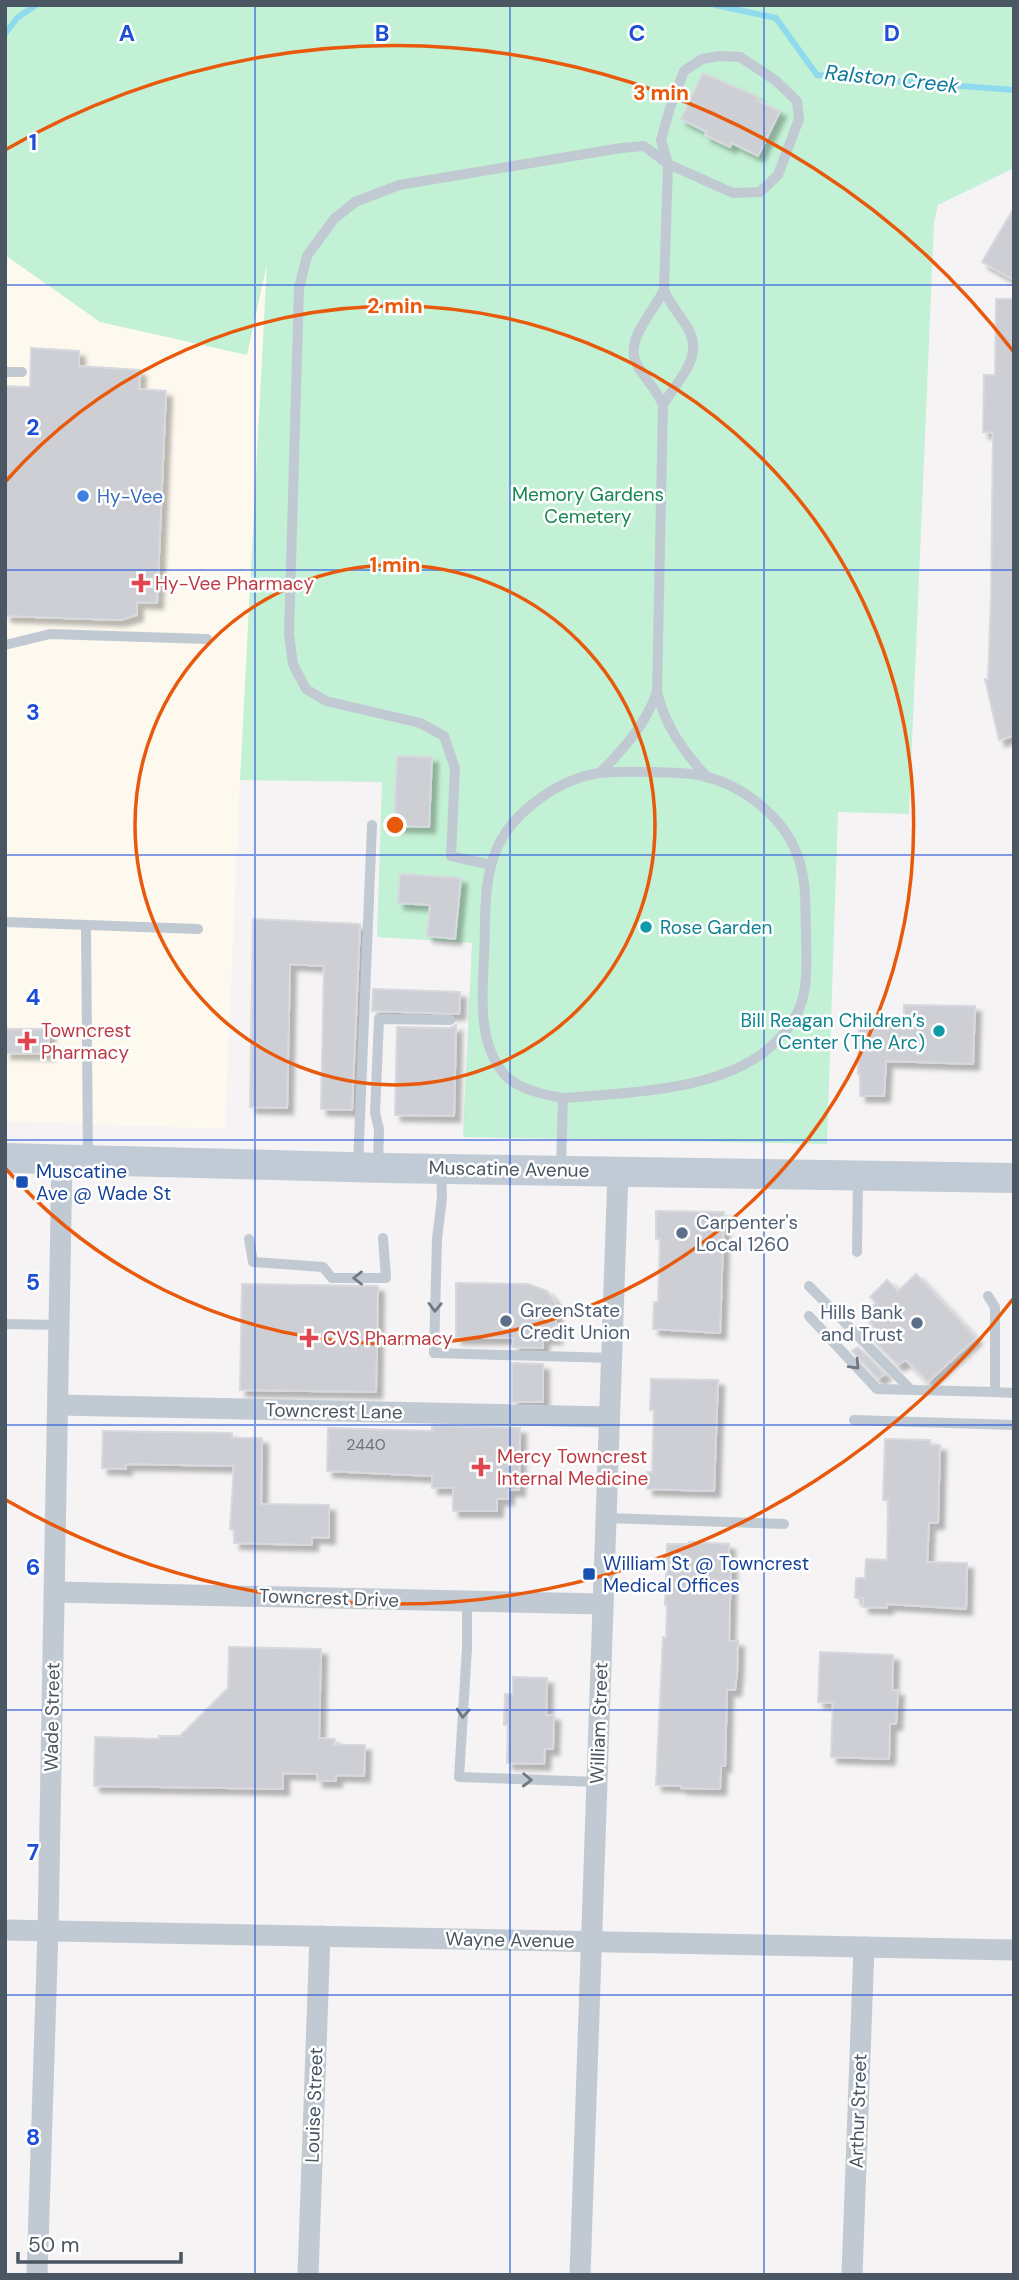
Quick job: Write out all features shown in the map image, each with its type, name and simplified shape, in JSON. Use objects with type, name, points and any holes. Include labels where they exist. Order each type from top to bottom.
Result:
[{"type":"main road","name":"Muscatine Avenue","points":[[5,1158],[1014,1178]]},
{"type":"street","name":"Wade Street","points":[[37,2275],[48,1931],[60,1325],[75,1160]]},
{"type":"street","name":"William Street","points":[[580,2275],[618,1172]]},
{"type":"street","name":"Towncrest Lane","points":[[58,1405],[610,1417]]},
{"type":"street","name":"Towncrest Drive","points":[[55,1592],[603,1604]]},
{"type":"street","name":"Wayne Avenue","points":[[5,1930],[1014,1950]]},
{"type":"street","name":"Louise Street","points":[[308,2275],[320,1936]]},
{"type":"street","name":"Arthur Street","points":[[852,2275],[864,1947]]},
{"type":"lane","points":[[491,865],[451,856],[455,768],[444,736],[420,723],[326,701],[306,689],[293,664],[289,634],[299,288],[307,256],[334,219],[355,202],[399,185],[644,146],[668,164],[733,193],[760,192],[778,175],[799,119],[797,101],[775,80],[740,57],[719,56],[702,59],[684,71],[670,108],[661,140],[668,164],[664,289],[653,312],[637,332],[634,346],[636,362],[656,388],[663,404],[657,692],[671,729],[706,776]]},
{"type":"lane","points":[[663,404],[691,362],[694,347],[688,327],[671,306],[664,289]]},
{"type":"lane","points":[[5,372],[22,372]]},
{"type":"lane","points":[[5,645],[50,634],[207,639]]},
{"type":"lane","points":[[600,773],[640,730],[657,692]]},
{"type":"lane","points":[[600,773],[676,773],[706,776],[750,797],[775,818],[792,842],[804,883],[807,982],[803,1001],[790,1028],[765,1051],[706,1079],[668,1087],[563,1098],[546,1096],[528,1089],[506,1076],[490,1053],[485,1035],[483,976],[491,865],[509,828],[542,797],[574,779],[600,773]]},
{"type":"lane","points":[[368,1166],[372,825]]},
{"type":"lane","points":[[5,922],[198,929]]},
{"type":"lane","points":[[75,1160],[86,925]]},
{"type":"lane","points":[[368,1166],[379,1129],[374,1113],[379,1019],[450,1020]]},
{"type":"lane","points":[[561,1170],[563,1098]]},
{"type":"lane","points":[[441,1168],[442,1198],[437,1239],[434,1353],[612,1358]]},
{"type":"lane","points":[[857,1252],[858,1176]]},
{"type":"lane","points":[[249,1239],[253,1262],[324,1266],[332,1278],[386,1278],[383,1238]]},
{"type":"lane","points":[[809,1286],[911,1390]]},
{"type":"lane","points":[[988,1296],[995,1307],[995,1392]]},
{"type":"lane","points":[[808,1316],[877,1389],[1014,1393]]},
{"type":"lane","points":[[5,1324],[60,1325]]},
{"type":"lane","points":[[854,1420],[1014,1426]]},
{"type":"lane","points":[[607,1518],[784,1524]]},
{"type":"lane","points":[[467,1601],[467,1648],[459,1777],[597,1782]]},
{"type":"shaded area","points":[[5,5],[280,5],[225,1129],[5,1121]]},
{"type":"green space","name":"Memory Gardens Cemetery","points":[[5,5],[1014,5],[1014,168],[938,205],[934,223],[909,814],[838,812],[827,1144],[463,1137],[472,943],[377,937],[382,782],[240,780],[267,264],[247,355],[100,322],[5,255]]},
{"type":"building","points":[[703,73],[758,97],[757,100],[780,111],[758,156],[732,143],[730,147],[705,135],[707,132],[681,119]]},
{"type":"building","points":[[1014,208],[1014,280],[982,262]]},
{"type":"building","points":[[996,299],[1014,299],[1014,736],[999,740],[985,679],[988,679],[991,595],[993,433],[983,432],[984,375],[995,375]]},
{"type":"building","name":"Hy-Vee","points":[[31,348],[79,351],[79,366],[140,370],[139,389],[166,391],[157,603],[137,602],[137,615],[120,620],[5,616],[5,386],[30,387]]},
{"type":"building","points":[[397,756],[432,757],[429,827],[394,826]]},
{"type":"building","points":[[400,874],[461,878],[455,939],[427,936],[430,905],[398,903]]},
{"type":"building","points":[[253,919],[360,924],[352,1110],[321,1109],[324,966],[290,964],[287,1108],[250,1107]]},
{"type":"building","points":[[373,989],[460,992],[459,1014],[372,1011]]},
{"type":"building","name":"Bill Reagan Children’s Center (The Arc)","points":[[904,1005],[975,1006],[973,1064],[886,1061],[884,1096],[860,1096],[859,1024],[904,1024]]},
{"type":"building","points":[[456,1025],[454,1116],[395,1115],[397,1027],[450,1028]]},
{"type":"building","name":"Towncrest Pharmacy","points":[[5,1029],[49,1029],[49,1054],[5,1053]]},
{"type":"building","points":[[656,1211],[724,1212],[720,1333],[653,1329],[654,1302],[658,1302],[660,1239],[656,1239]]},
{"type":"building","name":"Hills Bank and Trust","points":[[916,1274],[976,1338],[928,1382],[906,1360],[898,1365],[871,1338],[879,1332],[863,1315],[876,1303],[870,1297],[887,1280],[898,1291]]},
{"type":"building","name":"GreenState Credit Union","points":[[456,1283],[528,1284],[547,1291],[556,1303],[556,1338],[543,1338],[543,1348],[513,1347],[513,1338],[456,1338]]},
{"type":"building","name":"CVS Pharmacy","points":[[242,1284],[378,1286],[376,1392],[240,1390]]},
{"type":"building","points":[[858,1347],[885,1374],[878,1379],[852,1351]]},
{"type":"building","points":[[512,1363],[543,1364],[543,1402],[512,1402]]},
{"type":"building","points":[[651,1379],[718,1380],[714,1491],[647,1489],[647,1472],[652,1472],[654,1410],[650,1410]]},
{"type":"building","points":[[432,1426],[520,1428],[519,1490],[508,1490],[508,1499],[497,1499],[497,1511],[453,1511],[453,1488],[432,1488],[432,1476],[327,1471],[328,1428],[432,1431]]},
{"type":"building","points":[[103,1431],[232,1433],[232,1438],[262,1438],[261,1504],[329,1505],[329,1538],[312,1537],[312,1545],[234,1543],[234,1530],[230,1529],[234,1466],[126,1464],[126,1469],[102,1468]]},
{"type":"building","points":[[885,1439],[930,1440],[930,1445],[940,1445],[938,1523],[929,1523],[927,1562],[967,1563],[966,1609],[887,1604],[887,1608],[863,1607],[863,1598],[855,1598],[856,1578],[865,1578],[866,1559],[887,1560],[888,1500],[883,1500]]},
{"type":"building","points":[[667,1544],[729,1544],[729,1638],[730,1641],[738,1641],[737,1673],[735,1690],[727,1690],[725,1766],[721,1766],[720,1789],[656,1785],[663,1637],[666,1638]]},
{"type":"building","points":[[229,1647],[321,1649],[319,1738],[335,1739],[334,1745],[365,1745],[364,1776],[336,1775],[336,1781],[317,1781],[317,1774],[283,1773],[283,1789],[94,1786],[95,1737],[159,1739],[159,1736],[180,1736],[228,1688]]},
{"type":"building","points":[[820,1652],[893,1655],[892,1690],[898,1690],[896,1724],[890,1724],[889,1759],[831,1757],[833,1703],[818,1702]]},
{"type":"building","points":[[513,1677],[547,1678],[546,1715],[554,1715],[553,1749],[545,1749],[544,1764],[507,1763],[508,1725],[504,1725],[505,1694],[513,1694]]},
{"type":"waterway","name":"Ralston Creek","points":[[5,34],[17,18],[36,5]]},
{"type":"waterway","name":"Ralston Creek","points":[[715,5],[776,18],[817,75],[1014,90]]},
{"type":"place","name":"Hy-Vee","points":[[83,496]]},
{"type":"place","name":"Hy-Vee Pharmacy","points":[[141,583]]},
{"type":"place","name":"Rose Garden","points":[[646,927]]},
{"type":"place","name":"Bill Reagan Children’s Center (The Arc)","points":[[939,1031]]},
{"type":"place","name":"Towncrest Pharmacy","points":[[27,1041]]},
{"type":"place","name":"Muscatine Ave @ Wade St","points":[[22,1182]]},
{"type":"place","name":"Carpenter's Local 1260","points":[[682,1233]]},
{"type":"place","name":"GreenState Credit Union","points":[[506,1321]]},
{"type":"place","name":"Hills Bank and Trust","points":[[917,1323]]},
{"type":"place","name":"CVS Pharmacy","points":[[309,1338]]},
{"type":"place","name":"Mercy Towncrest Internal Medicine","points":[[481,1467]]},
{"type":"place","name":"William St @ Towncrest Medical Offices","points":[[589,1574]]}]
